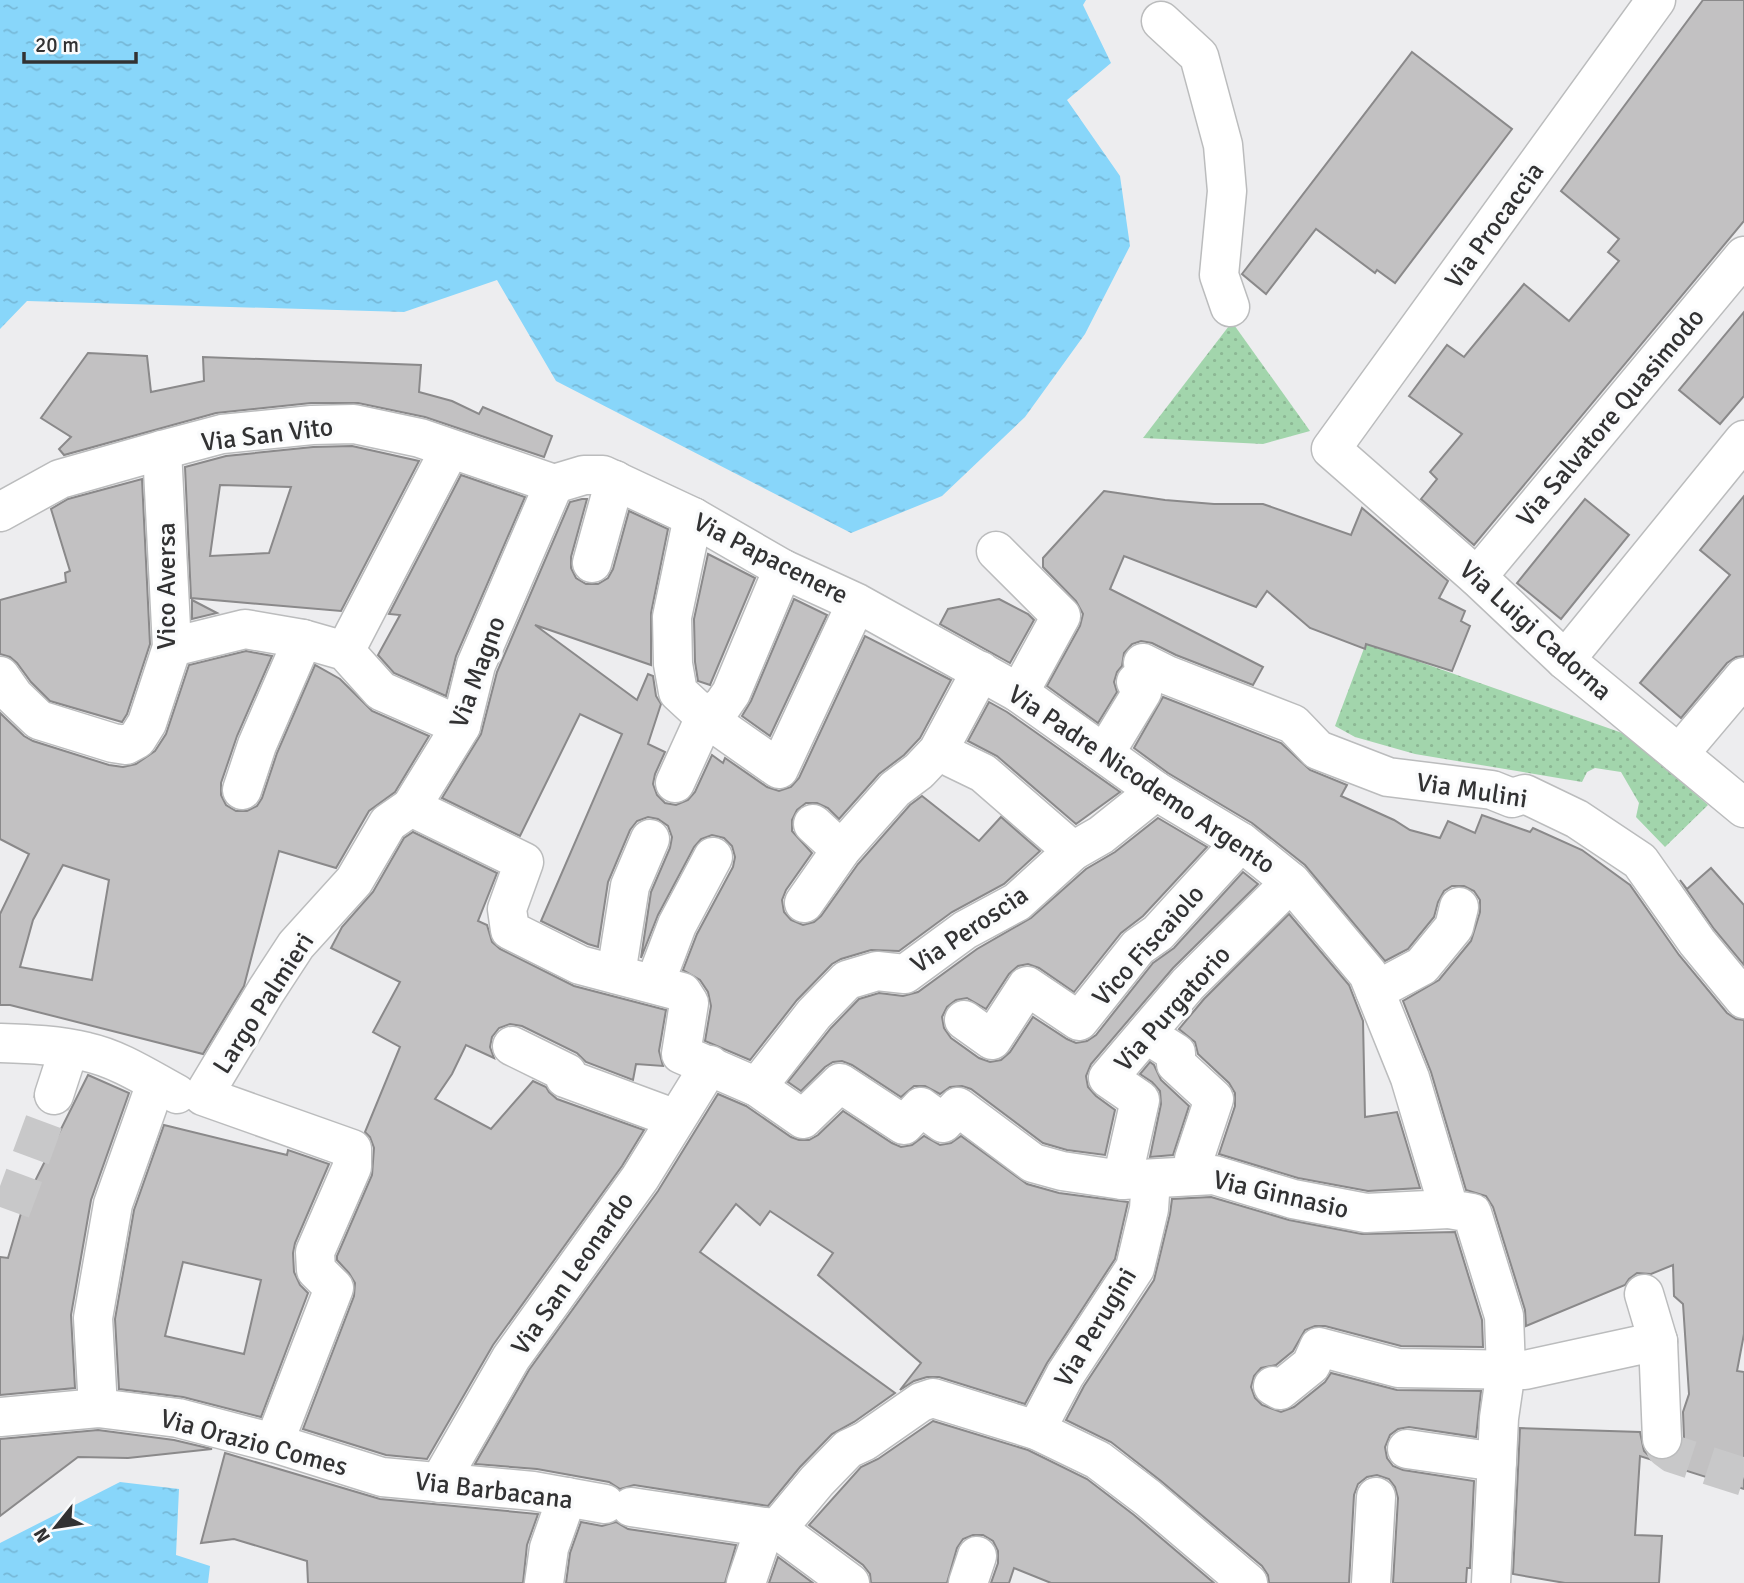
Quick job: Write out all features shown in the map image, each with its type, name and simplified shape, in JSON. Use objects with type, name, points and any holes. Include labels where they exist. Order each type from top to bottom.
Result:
[{"type":"street","name":"Via Procaccia","points":[[1331,449],[1656,0]]},
{"type":"street","points":[[1161,21],[1199,56],[1223,145],[1227,191],[1219,275],[1230,307]]},
{"type":"street","name":"Via Salvatore Quasimodo","points":[[1477,577],[1744,256]]},
{"type":"street","name":"Via San Vito","points":[[0,512],[60,480],[162,450],[222,434],[304,425],[354,424],[420,438],[554,484]]},
{"type":"street","points":[[1565,660],[1744,440]]},
{"type":"street","points":[[345,651],[450,449]]},
{"type":"street","name":"Via Luigi Cadorna","points":[[1331,449],[1477,577],[1565,660],[1744,807]]},
{"type":"street","name":"Vico Aversa","points":[[0,676],[14,696],[39,720],[113,743],[125,745],[136,739],[147,723],[172,647],[162,450]]},
{"type":"street","name":"Via Papacenere","points":[[554,484],[584,475],[603,475],[615,480],[693,517],[853,613],[981,671]]},
{"type":"street","points":[[592,563],[615,480]]},
{"type":"street","name":"Via Magno","points":[[354,881],[388,823],[411,807],[461,726],[476,666],[554,484]]},
{"type":"street","points":[[693,517],[672,617],[673,664],[678,692],[705,717],[779,769],[853,613]]},
{"type":"street","points":[[996,551],[1061,616],[1020,692]]},
{"type":"street","points":[[675,783],[705,717],[722,706],[732,693],[783,569]]},
{"type":"street","points":[[172,647],[245,629],[303,639],[345,651],[381,691],[461,726]]},
{"type":"street","points":[[242,790],[257,745],[303,639]]},
{"type":"street","points":[[804,903],[841,850],[895,789],[919,771],[938,751],[981,671]]},
{"type":"street","name":"Via Padre Nicodemo Argento","points":[[981,671],[1020,692],[1156,791],[1241,842],[1291,882],[1367,974],[1410,1079],[1448,1209]]},
{"type":"street","name":"Via Mulini","points":[[1105,753],[1142,692],[1139,673],[1167,675],[1293,724],[1318,750],[1388,777],[1492,790],[1512,798],[1525,794],[1577,819],[1640,861],[1696,942],[1744,999]]},
{"type":"street","points":[[1679,754],[1744,677]]},
{"type":"street","points":[[952,758],[984,773],[1073,850]]},
{"type":"street","name":"Via Peroscia","points":[[757,1087],[814,1014],[847,981],[877,971],[905,974],[965,930],[1017,902],[1073,850],[1101,835],[1156,791]]},
{"type":"street","points":[[411,807],[524,862],[507,909],[510,930],[580,965],[682,992],[689,1003],[681,1054],[757,1087]]},
{"type":"street","points":[[813,824],[841,850]]},
{"type":"street","points":[[616,974],[630,886],[650,839]]},
{"type":"street","name":"Vico Fiscaiolo","points":[[964,1020],[992,1040],[1027,986],[1079,1021],[1138,947],[1158,933],[1241,842]]},
{"type":"street","points":[[655,983],[677,925],[713,857]]},
{"type":"street","name":"Largo Palmieri","points":[[204,1096],[296,945],[354,881]]},
{"type":"street","name":"Via Purgatorio","points":[[1137,1179],[1140,1100],[1108,1078],[1188,984],[1291,882]]},
{"type":"street","points":[[1375,991],[1422,966],[1454,927],[1460,907]]},
{"type":"street","points":[[1146,1034],[1176,1053],[1176,1064],[1214,1098],[1194,1159],[1194,1174]]},
{"type":"street","name":"Largo Palmieri","points":[[0,1043],[32,1044],[89,1052],[177,1094],[204,1096],[352,1149],[352,1167],[316,1252],[316,1270],[334,1288],[274,1443]]},
{"type":"street","points":[[512,1045],[567,1073],[565,1078],[676,1119]]},
{"type":"street","points":[[54,1095],[69,1049]]},
{"type":"street","name":"Via San Leonardo","points":[[439,1483],[511,1358],[640,1178],[710,1065]]},
{"type":"street","points":[[98,1408],[93,1318],[110,1216],[156,1083]]},
{"type":"street","name":"Via Ginnasio","points":[[757,1087],[803,1119],[840,1083],[904,1125],[921,1107],[943,1123],[958,1107],[1033,1163],[1062,1171],[1137,1179],[1214,1175],[1293,1199],[1366,1213],[1448,1209]]},
{"type":"street","name":"Via Perugini","points":[[1036,1430],[1065,1375],[1135,1268],[1149,1209],[1137,1179]]},
{"type":"street","points":[[1448,1209],[1472,1213],[1504,1316],[1506,1370],[1497,1462],[1492,1583]]},
{"type":"street","points":[[1644,1294],[1658,1341],[1662,1439]]},
{"type":"street","points":[[1273,1386],[1280,1390],[1311,1365],[1319,1347],[1398,1368],[1525,1370],[1658,1341]]},
{"type":"street","points":[[746,1583],[771,1528],[848,1449],[865,1441],[921,1402],[933,1398],[1036,1430],[1098,1460],[1148,1498],[1248,1583]]},
{"type":"street","name":"Via Orazio Comes","points":[[0,1417],[98,1408],[178,1418],[274,1443],[382,1477]]},
{"type":"street","points":[[1407,1449],[1497,1462]]},
{"type":"street","name":"Via Barbacana","points":[[382,1477],[533,1491],[771,1528],[850,1583]]},
{"type":"street","points":[[544,1583],[549,1548],[567,1497]]},
{"type":"street","points":[[1371,1583],[1376,1497]]},
{"type":"green space","points":[[1232,322],[1310,431],[1263,444],[1143,438]]},
{"type":"green space","points":[[1366,643],[1628,735],[1708,805],[1665,847],[1636,817],[1639,803],[1621,772],[1595,768],[1587,772],[1582,782],[1415,754],[1355,737],[1335,726]]},
{"type":"water","points":[[0,0],[1086,0],[1083,5],[1111,63],[1067,100],[1120,176],[1130,246],[1085,334],[1025,417],[942,496],[851,533],[556,381],[497,280],[404,312],[27,301],[0,329]]},
{"type":"water","points":[[120,1482],[179,1489],[176,1555],[210,1566],[208,1583],[0,1583],[0,1543]]},
{"type":"building","points":[[1703,0],[1744,0],[1744,221],[1474,545],[1421,499],[1437,479],[1430,472],[1462,434],[1409,396],[1447,345],[1464,357],[1524,284],[1569,321],[1619,261],[1608,252],[1619,239],[1561,191]]},
{"type":"building","points":[[1412,52],[1512,129],[1395,283],[1377,270],[1375,273],[1316,229],[1266,294],[1242,274]]},
{"type":"building","points":[[1744,312],[1744,396],[1720,424],[1679,390]]},
{"type":"building","points":[[88,353],[147,356],[151,392],[204,381],[203,357],[421,365],[419,392],[452,401],[479,414],[483,407],[552,436],[544,457],[425,417],[358,403],[311,403],[216,413],[64,455],[59,449],[71,437],[41,418]]},
{"type":"building","points":[[352,446],[419,461],[341,611],[191,598],[185,467],[226,456]],"holes":[[[220,485],[291,487],[269,553],[210,556]]]},
{"type":"building","points":[[461,475],[525,497],[456,656],[446,696],[394,673],[378,655],[400,615],[389,614]]},
{"type":"building","points":[[142,479],[150,644],[122,722],[50,701],[17,663],[0,654],[0,600],[66,582],[65,573],[70,571],[51,509],[68,499]]},
{"type":"building","points":[[1104,491],[1165,500],[1263,504],[1351,535],[1362,508],[1448,581],[1439,598],[1465,611],[1461,621],[1470,626],[1452,671],[1366,644],[1365,649],[1310,628],[1267,591],[1256,607],[1124,556],[1110,589],[1263,667],[1253,685],[1152,643],[1141,641],[1132,644],[1124,653],[1122,666],[1117,672],[1114,682],[1117,692],[1098,723],[1047,686],[1080,626],[1083,614],[1076,601],[1043,567],[1043,558]]},
{"type":"building","points":[[1744,496],[1744,656],[1736,657],[1727,663],[1681,718],[1640,683],[1730,575],[1700,550]]},
{"type":"building","points":[[587,499],[571,557],[571,568],[576,578],[586,584],[598,584],[608,578],[629,511],[668,529],[651,613],[651,665],[535,625],[637,700],[648,674],[653,676],[656,696],[661,704],[648,744],[665,752],[653,784],[657,795],[665,803],[676,805],[688,800],[695,792],[712,755],[723,763],[725,758],[767,787],[779,791],[791,787],[799,778],[865,636],[951,680],[920,738],[904,755],[879,774],[839,819],[828,808],[817,803],[806,803],[797,810],[792,820],[792,831],[812,853],[782,900],[784,912],[791,920],[803,925],[814,922],[821,916],[858,864],[910,805],[922,796],[979,841],[1001,817],[1040,851],[1004,884],[952,912],[899,951],[871,950],[832,964],[797,1000],[750,1060],[705,1041],[711,1006],[708,992],[700,980],[683,970],[697,934],[733,867],[735,857],[732,846],[724,838],[712,835],[701,839],[694,847],[658,915],[641,958],[651,892],[672,837],[668,826],[658,819],[648,817],[637,821],[630,830],[608,882],[598,947],[541,921],[622,734],[580,714],[520,836],[442,798],[481,734],[497,672],[570,502]]},
{"type":"building","points":[[1585,499],[1629,535],[1561,619],[1517,583]]},
{"type":"building","points":[[708,554],[755,578],[710,685],[698,681],[694,619]]},
{"type":"building","points":[[794,599],[827,615],[770,736],[742,716],[751,701]]},
{"type":"building","points":[[999,599],[1034,620],[1010,663],[940,624],[948,609]]},
{"type":"building","points":[[192,600],[217,613],[192,619]]},
{"type":"building","points":[[246,651],[272,656],[237,736],[221,783],[221,795],[226,805],[236,811],[247,811],[257,806],[262,798],[277,753],[315,665],[340,679],[372,711],[429,736],[395,792],[369,811],[336,868],[279,851],[244,986],[203,1054],[10,1005],[0,1005],[0,914],[29,854],[0,839],[0,713],[33,741],[109,765],[123,767],[136,764],[155,751],[166,734],[189,665]],"holes":[[[63,865],[109,880],[92,980],[20,967],[33,920]]]},
{"type":"building","points":[[1163,697],[1281,743],[1310,770],[1347,785],[1341,796],[1410,830],[1440,838],[1448,821],[1475,833],[1482,815],[1530,832],[1533,828],[1582,850],[1630,885],[1679,955],[1727,1013],[1736,1019],[1744,1020],[1744,1334],[1737,1371],[1744,1372],[1744,1489],[1640,1456],[1635,1535],[1662,1536],[1659,1583],[1565,1583],[1513,1574],[1520,1428],[1640,1432],[1644,1451],[1652,1459],[1664,1461],[1674,1457],[1682,1449],[1683,1412],[1689,1394],[1683,1304],[1674,1296],[1673,1265],[1651,1274],[1637,1273],[1625,1285],[1526,1326],[1525,1310],[1493,1207],[1486,1196],[1466,1190],[1431,1072],[1403,1001],[1439,980],[1471,941],[1480,912],[1480,900],[1474,891],[1464,886],[1452,886],[1444,891],[1434,917],[1408,949],[1385,961],[1305,865],[1252,823],[1168,773],[1134,748]]},
{"type":"building","points":[[989,702],[1120,792],[1076,824],[997,756],[968,741]]},
{"type":"building","points":[[1158,818],[1207,847],[1143,916],[1121,933],[1074,992],[1039,968],[1028,964],[1018,966],[1009,974],[986,1009],[967,998],[956,1000],[947,1007],[942,1017],[944,1028],[951,1038],[979,1058],[990,1062],[1001,1060],[1010,1052],[1033,1017],[1076,1043],[1087,1041],[1096,1035],[1153,963],[1174,948],[1243,872],[1258,884],[1173,968],[1091,1064],[1086,1076],[1088,1087],[1115,1110],[1105,1155],[1067,1150],[1043,1143],[971,1089],[962,1086],[950,1087],[940,1094],[925,1086],[914,1086],[901,1097],[842,1061],[825,1067],[801,1091],[788,1082],[831,1028],[859,999],[879,993],[903,996],[918,992],[977,949],[1031,918],[1086,869],[1115,852]]},
{"type":"building","points":[[413,832],[497,873],[478,921],[487,925],[492,942],[500,949],[574,986],[666,1010],[659,1051],[663,1066],[636,1064],[633,1080],[586,1062],[577,1053],[522,1026],[510,1024],[499,1028],[492,1037],[490,1047],[494,1058],[466,1045],[452,1074],[435,1099],[491,1129],[533,1081],[546,1087],[557,1099],[644,1130],[622,1166],[493,1345],[427,1459],[386,1455],[303,1429],[354,1296],[355,1283],[337,1260],[337,1256],[372,1175],[374,1148],[365,1132],[400,1047],[373,1032],[400,982],[331,948],[342,927],[373,892],[404,838]]},
{"type":"building","points":[[1711,868],[1744,905],[1744,965],[1714,929],[1680,880],[1687,889]]},
{"type":"building","points":[[1289,914],[1349,985],[1363,1021],[1365,1117],[1397,1112],[1420,1188],[1368,1191],[1298,1178],[1219,1154],[1235,1106],[1235,1093],[1229,1083],[1198,1054],[1195,1042],[1179,1029],[1204,999]]},
{"type":"building","points":[[1150,1062],[1161,1080],[1189,1106],[1173,1155],[1150,1157],[1161,1104],[1160,1091],[1140,1074]]},
{"type":"building","points":[[88,1075],[129,1093],[91,1200],[71,1315],[75,1388],[0,1395],[0,1257],[8,1258],[24,1203]]},
{"type":"building","points":[[718,1094],[746,1106],[799,1140],[809,1140],[818,1135],[843,1111],[901,1147],[912,1145],[924,1136],[940,1145],[951,1143],[961,1136],[1027,1184],[1059,1193],[1128,1202],[1115,1259],[1047,1363],[1025,1404],[939,1377],[914,1381],[900,1390],[921,1363],[818,1275],[833,1253],[770,1211],[760,1225],[736,1204],[700,1252],[895,1393],[832,1434],[768,1506],[634,1485],[620,1489],[609,1482],[537,1469],[475,1464],[529,1370],[658,1191]]},
{"type":"building","points":[[164,1125],[287,1155],[288,1150],[329,1164],[293,1253],[294,1272],[300,1285],[308,1293],[261,1417],[183,1397],[119,1389],[115,1319],[134,1210]],"holes":[[[183,1262],[261,1280],[244,1354],[165,1336]]]},
{"type":"building","points":[[1211,1197],[1289,1220],[1362,1234],[1455,1232],[1482,1320],[1483,1347],[1401,1346],[1325,1326],[1315,1326],[1305,1330],[1293,1351],[1276,1365],[1261,1368],[1254,1376],[1251,1387],[1255,1398],[1262,1405],[1281,1412],[1294,1407],[1325,1382],[1331,1373],[1397,1390],[1481,1391],[1476,1437],[1409,1427],[1398,1429],[1390,1435],[1385,1447],[1387,1458],[1393,1466],[1403,1470],[1474,1481],[1470,1568],[1467,1568],[1466,1583],[1393,1583],[1398,1498],[1389,1479],[1377,1475],[1367,1477],[1358,1484],[1354,1495],[1349,1583],[1269,1583],[1268,1575],[1262,1566],[1161,1481],[1111,1442],[1066,1420],[1084,1386],[1154,1280],[1172,1199]]},
{"type":"building","points":[[933,1421],[1028,1450],[1087,1479],[1214,1583],[1051,1583],[1014,1568],[1009,1583],[991,1583],[998,1563],[998,1551],[993,1541],[983,1535],[973,1535],[963,1539],[957,1548],[947,1583],[871,1583],[870,1574],[863,1565],[809,1525],[861,1467],[878,1459]]},
{"type":"building","points":[[98,1430],[174,1440],[212,1449],[128,1458],[78,1457],[0,1516],[0,1439]]},
{"type":"building","points":[[225,1453],[380,1499],[538,1514],[527,1545],[523,1583],[308,1583],[307,1561],[234,1539],[201,1543]]},
{"type":"building","points":[[581,1522],[602,1526],[616,1522],[628,1529],[736,1545],[725,1583],[566,1583],[570,1553]]},
{"type":"building","points":[[778,1557],[813,1583],[769,1583]]},
{"type":"tunnel","points":[[11,1211],[54,1095]]},
{"type":"tunnel","points":[[1662,1439],[1665,1448],[1673,1454],[1744,1477]]}]
